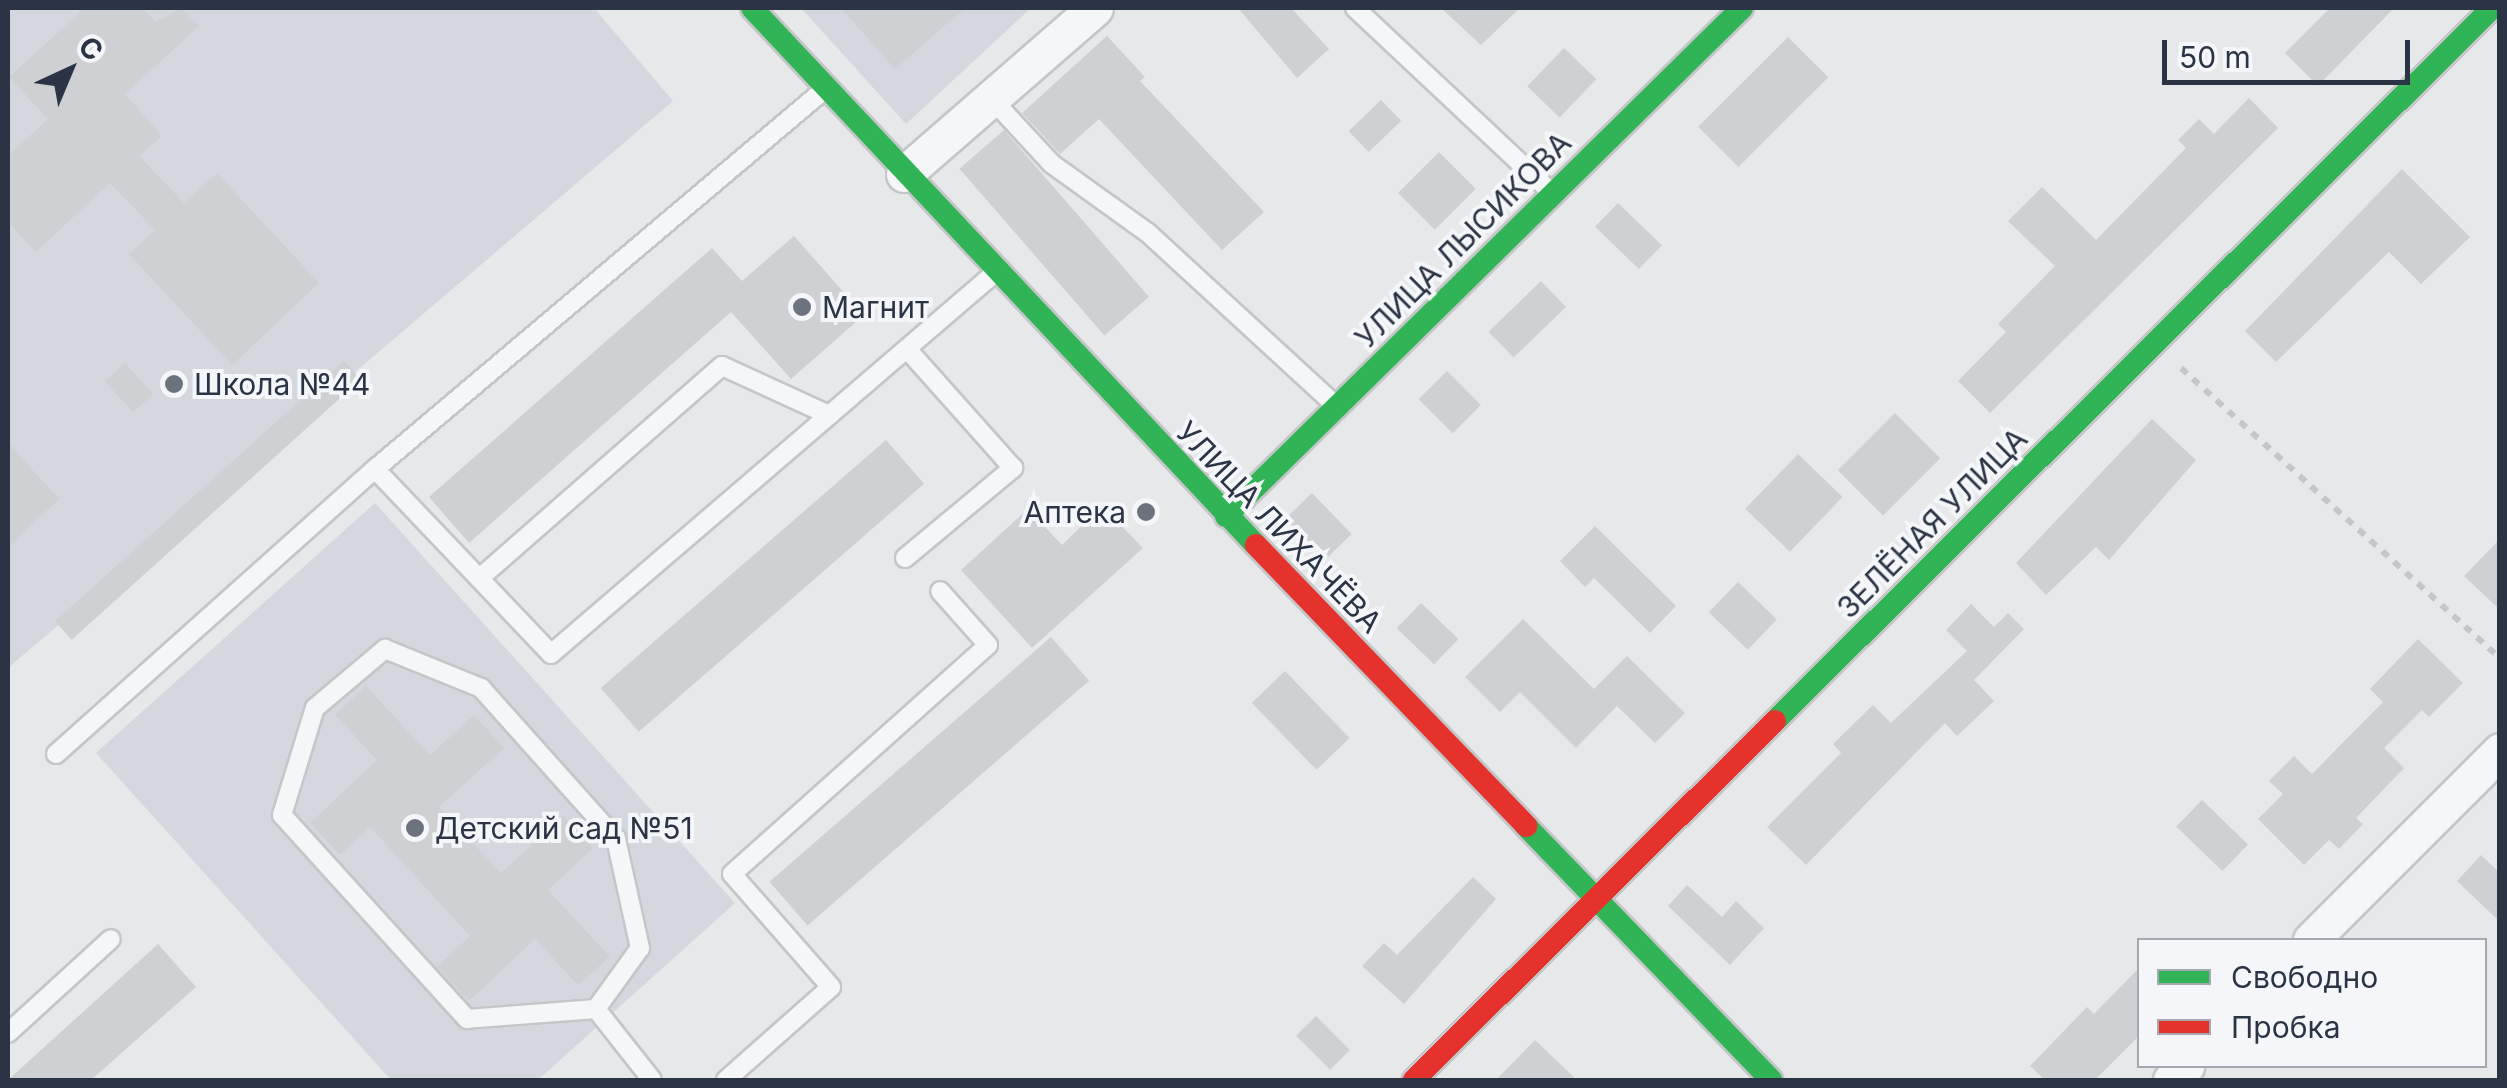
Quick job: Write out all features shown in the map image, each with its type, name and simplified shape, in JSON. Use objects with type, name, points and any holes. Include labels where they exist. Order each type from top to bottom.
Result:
[{"type":"street","name":"УЛИЦА ЛИХАЧЁВА","points":[[752,8],[995,274],[1770,1080]]},
{"type":"street","points":[[904,174],[1095,8]]},
{"type":"street","name":"УЛИЦА ЛЫСИКОВА","points":[[1226,516],[1742,8]]},
{"type":"street","name":"ЗЕЛЁНАЯ УЛИЦА","points":[[1414,1080],[2492,8]]},
{"type":"street","points":[[2313,938],[2500,751]]},
{"type":"lane","points":[[1355,8],[1553,194]]},
{"type":"lane","points":[[56,754],[374,469],[825,89]]},
{"type":"lane","points":[[991,98],[1052,164],[1148,233],[1337,406]]},
{"type":"lane","points":[[374,469],[482,576],[551,654],[995,274]]},
{"type":"lane","points":[[904,558],[1014,468],[907,348]]},
{"type":"lane","points":[[482,576],[722,366],[830,414]]},
{"type":"lane","points":[[726,1080],[831,987],[732,874],[988,645],[940,591]]},
{"type":"lane","points":[[385,649],[481,688],[616,840],[640,948],[596,1010],[467,1019],[282,816],[315,708],[385,649]]},
{"type":"lane","points":[[8,1033],[111,939]]},
{"type":"lane","points":[[596,1010],[652,1080]]},
{"type":"path","points":[[2154,344],[2500,658]]},
{"type":"shaded area","name":"Школа №44","points":[[8,8],[594,8],[673,101],[8,668]]},
{"type":"shaded area","points":[[801,8],[1031,8],[906,124]]},
{"type":"shaded area","name":"Детский сад №51","points":[[375,503],[735,903],[538,1080],[391,1080],[96,753]]},
{"type":"building","points":[[85,8],[142,8],[156,22],[181,8],[199,26],[125,94],[162,136],[139,156],[184,203],[217,173],[319,283],[232,365],[129,254],[155,230],[110,183],[36,252],[8,222],[8,156],[48,119],[9,77]]},
{"type":"building","points":[[841,8],[965,8],[895,69]]},
{"type":"building","points":[[1238,8],[1291,8],[1329,49],[1297,78]]},
{"type":"building","points":[[1441,8],[1520,8],[1481,45]]},
{"type":"building","points":[[2330,8],[2394,8],[2318,86],[2285,53]]},
{"type":"building","points":[[1107,36],[1145,77],[1140,81],[1264,212],[1222,250],[1099,119],[1060,154],[1022,113]]},
{"type":"building","points":[[1788,37],[1828,77],[1739,167],[1698,127]]},
{"type":"building","points":[[1564,48],[1596,79],[1560,117],[1527,86]]},
{"type":"building","points":[[2249,98],[2278,128],[1990,413],[1958,381],[2006,332],[1998,324],[2055,266],[2008,221],[2042,187],[2096,240],[2186,148],[2178,140],[2199,119],[2214,134]]},
{"type":"building","points":[[1381,100],[1401,121],[1369,152],[1349,131]]},
{"type":"building","points":[[1004,130],[1149,297],[1104,335],[959,169]]},
{"type":"building","points":[[1439,152],[1476,189],[1435,230],[1398,193]]},
{"type":"building","points":[[2402,169],[2470,237],[2421,284],[2389,252],[2276,362],[2245,331]]},
{"type":"building","points":[[1618,203],[1662,245],[1639,269],[1595,227]]},
{"type":"building","points":[[794,236],[864,315],[791,379],[731,312],[469,543],[429,497],[712,248],[742,281]]},
{"type":"building","points":[[1541,281],[1566,307],[1513,358],[1488,332]]},
{"type":"building","points":[[344,361],[361,380],[72,640],[55,621]]},
{"type":"building","points":[[125,363],[153,394],[133,412],[105,381]]},
{"type":"building","points":[[1447,371],[1481,405],[1453,433],[1419,399]]},
{"type":"building","points":[[1895,413],[1940,458],[1883,516],[1838,470]]},
{"type":"building","points":[[2152,419],[2196,460],[2109,560],[2096,547],[2046,595],[2016,563]]},
{"type":"building","points":[[886,440],[924,484],[639,732],[601,688]]},
{"type":"building","points":[[8,443],[59,499],[8,547]]},
{"type":"building","points":[[1798,454],[1843,497],[1790,552],[1745,509]]},
{"type":"building","points":[[1312,493],[1352,534],[1325,560],[1285,519]]},
{"type":"building","points":[[1102,506],[1143,548],[1032,648],[961,570],[1028,509],[1062,545]]},
{"type":"building","points":[[1595,526],[1676,606],[1650,633],[1594,578],[1585,587],[1560,561]]},
{"type":"building","points":[[2500,539],[2500,610],[2464,576]]},
{"type":"building","points":[[1738,582],[1777,620],[1748,650],[1709,612]]},
{"type":"building","points":[[1421,603],[1458,639],[1434,664],[1397,628]]},
{"type":"building","points":[[1971,604],[1994,627],[2008,613],[2024,629],[1974,680],[1994,701],[1957,736],[1945,723],[1806,865],[1767,827],[1841,753],[1833,744],[1873,705],[1891,723],[1967,651],[1946,630]]},
{"type":"building","points":[[1523,619],[1594,689],[1627,656],[1685,713],[1655,743],[1617,706],[1576,748],[1520,692],[1500,712],[1465,677]]},
{"type":"building","points":[[1051,637],[1089,681],[808,925],[769,882]]},
{"type":"building","points":[[2418,639],[2463,683],[2429,717],[2422,710],[2384,748],[2404,768],[2356,818],[2363,824],[2339,849],[2329,840],[2304,865],[2258,819],[2283,794],[2269,781],[2294,756],[2312,774],[2383,702],[2370,689]]},
{"type":"building","points":[[1285,671],[1350,738],[1317,770],[1252,703]]},
{"type":"building","points":[[366,686],[430,755],[474,715],[504,748],[439,807],[501,873],[563,816],[593,848],[548,890],[610,957],[578,985],[535,939],[469,1001],[437,967],[470,936],[370,827],[340,855],[310,823],[377,760],[335,715]]},
{"type":"building","points":[[2202,800],[2248,844],[2222,871],[2176,827]]},
{"type":"building","points":[[2481,855],[2500,873],[2500,922],[2457,881]]},
{"type":"building","points":[[1473,877],[1496,899],[1404,1004],[1362,966],[1384,943],[1397,955]]},
{"type":"building","points":[[1687,885],[1722,917],[1736,901],[1764,928],[1730,965],[1668,906]]},
{"type":"building","points":[[158,944],[196,987],[91,1080],[8,1080]]},
{"type":"building","points":[[2137,970],[2137,1038],[2095,1080],[2045,1080],[2030,1066],[2087,1007],[2094,1014]]},
{"type":"building","points":[[1316,1016],[1350,1050],[1330,1070],[1296,1036]]},
{"type":"building","points":[[1535,1040],[1577,1080],[1496,1080]]},
{"type":"traffic: fast","points":[[752,8],[1256,545]]},
{"type":"traffic: fast","points":[[1226,516],[1742,8]]},
{"type":"traffic: fast","points":[[1775,721],[2492,8]]},
{"type":"traffic: fast","points":[[1526,826],[1771,1080]]},
{"type":"traffic: jam","points":[[1256,545],[1526,826]]},
{"type":"traffic: jam","points":[[1414,1080],[1775,721]]},
{"type":"place","name":"Магнит","points":[[802,307]]},
{"type":"place","name":"Школа №44","points":[[174,384]]},
{"type":"place","name":"Аптека","points":[[1146,512]]},
{"type":"place","name":"Детский сад №51","points":[[415,828]]}]
